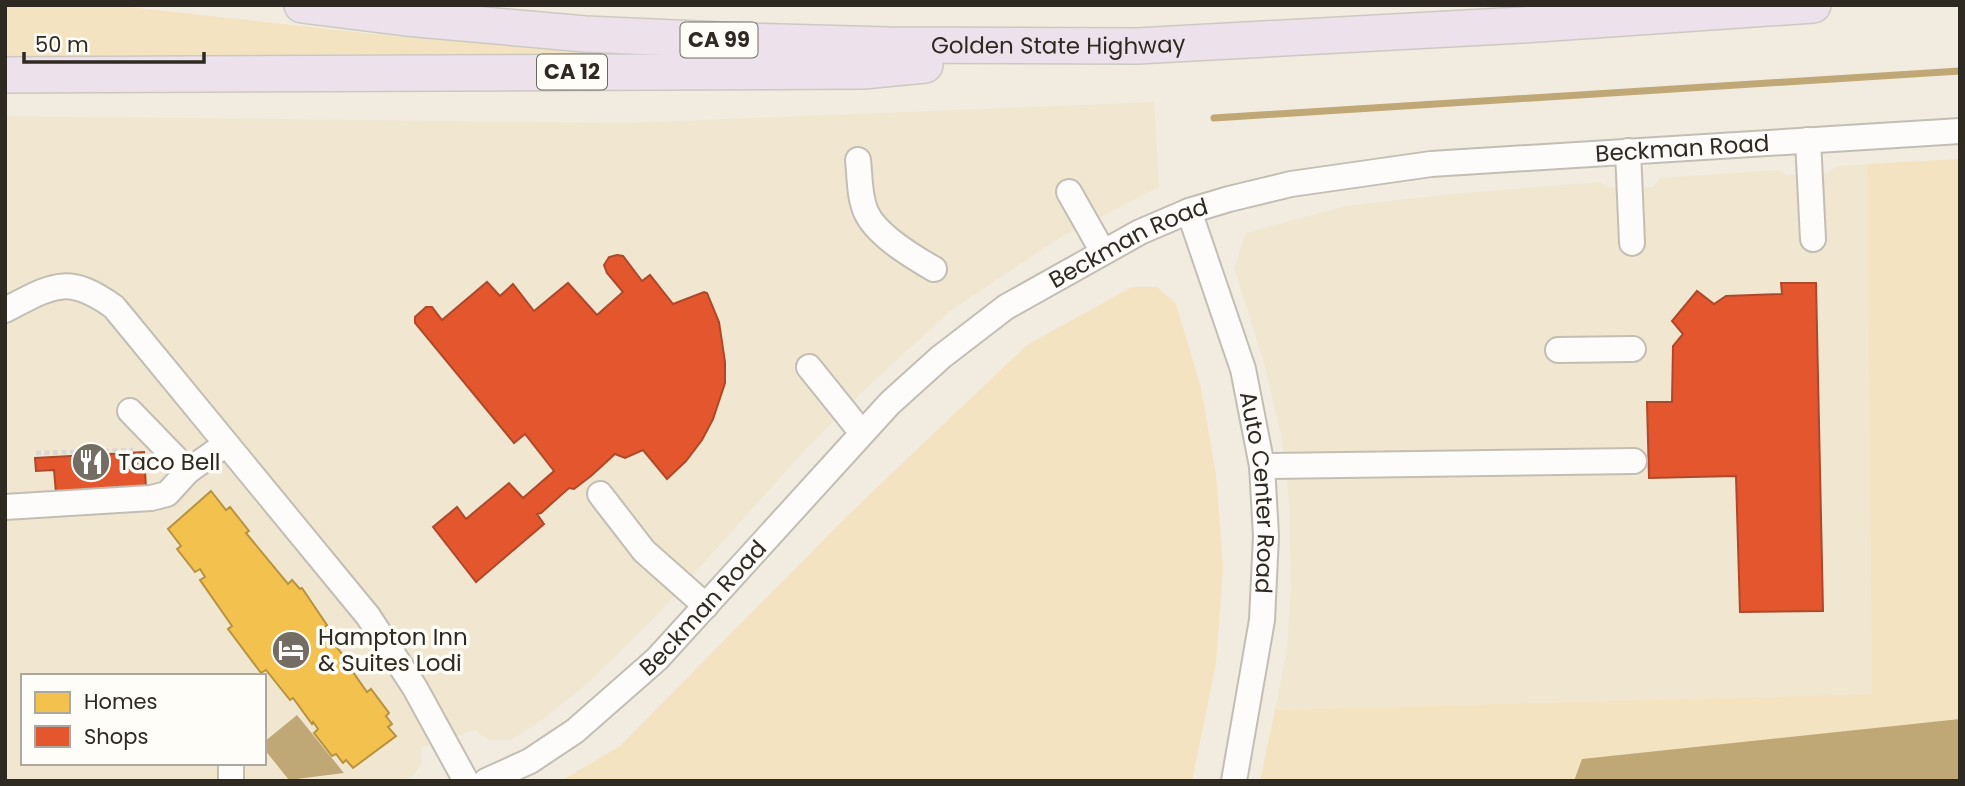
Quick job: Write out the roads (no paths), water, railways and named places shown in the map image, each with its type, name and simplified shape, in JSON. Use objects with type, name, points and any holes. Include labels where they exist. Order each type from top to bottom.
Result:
[{"type":"highway","name":"Golden State Highway","points":[[302,5],[406,18],[585,34],[902,45],[1137,46],[1522,25],[1814,5]]},
{"type":"highway","name":"CA 12","points":[[5,75],[863,71],[1137,46]]},
{"type":"street","name":"Beckman Road","points":[[486,781],[530,761],[575,731],[657,659],[890,403],[941,357],[1006,307],[1140,232],[1189,211],[1291,184],[1431,164],[1960,131]]},
{"type":"street","points":[[1808,139],[1813,239]]},
{"type":"street","points":[[1628,151],[1632,243]]},
{"type":"street","points":[[858,160],[865,212],[895,243],[934,269]]},
{"type":"street","points":[[1069,192],[1103,252]]},
{"type":"street","name":"Auto Center Road","points":[[1189,211],[1244,369],[1262,466],[1266,536],[1262,620],[1234,781]]},
{"type":"street","points":[[5,310],[46,289],[70,285],[93,291],[114,307],[368,616],[415,688],[466,781]]},
{"type":"street","points":[[1558,350],[1633,349]]},
{"type":"street","points":[[809,367],[862,433]]},
{"type":"street","points":[[137,418],[188,471]]},
{"type":"street","points":[[5,507],[167,494],[188,471],[226,444]]},
{"type":"street","points":[[1262,466],[1634,461]]},
{"type":"street","points":[[600,494],[644,551],[706,606]]},
{"type":"waterway","points":[[1214,118],[1960,71]]},
{"type":"place","name":"Taco Bell","points":[[91,462]]},
{"type":"place","name":"Hampton Inn & Suites Lodi","points":[[291,650]]}]
